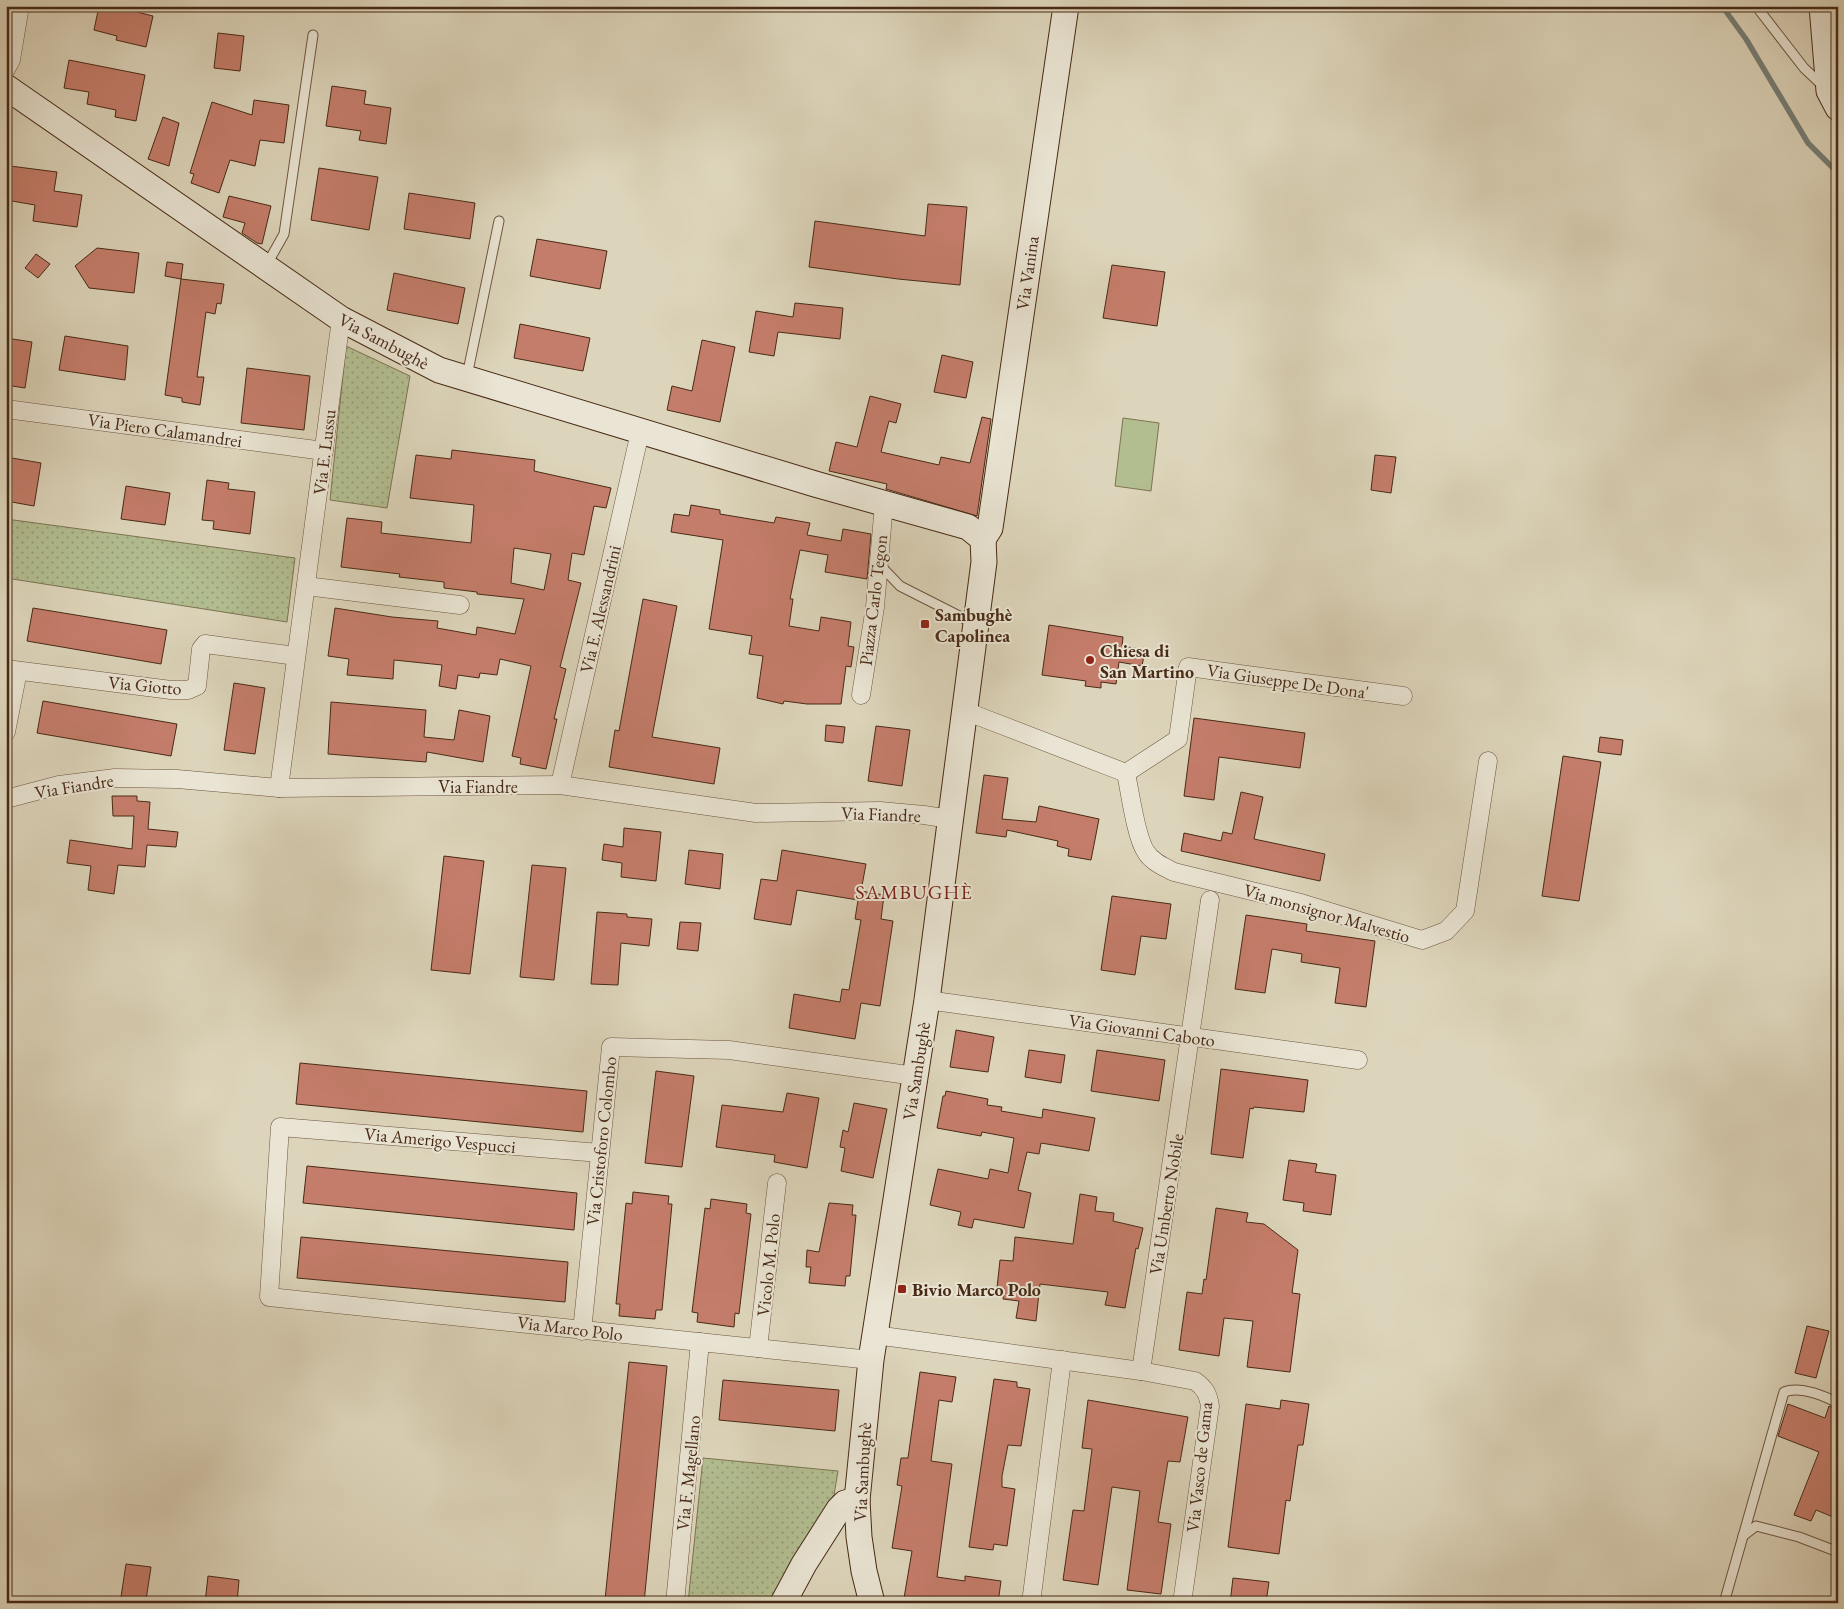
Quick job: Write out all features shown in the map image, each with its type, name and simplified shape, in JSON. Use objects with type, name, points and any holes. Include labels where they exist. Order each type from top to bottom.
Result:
[{"type":"street","points":[[6,69],[11,60],[20,6]]},
{"type":"street","name":"Via Vanina","points":[[983,539],[990,528],[1066,6]]},
{"type":"street","points":[[1822,6],[1833,100]]},
{"type":"street","name":"Via Sambughè","points":[[6,87],[341,319],[439,370],[884,504]]},
{"type":"street","name":"Via E. Lussu","points":[[279,788],[341,319]]},
{"type":"street","name":"Via Piero Calamandrei","points":[[6,409],[324,451]]},
{"type":"street","name":"Via E. Alessandrini","points":[[560,785],[640,432]]},
{"type":"street","points":[[884,504],[968,526],[983,539]]},
{"type":"street","name":"Piazza Carlo Tegon","points":[[861,695],[874,607],[884,504]]},
{"type":"street","name":"Via Sambughè","points":[[872,1603],[864,1571],[859,1537],[857,1500],[871,1360],[927,1000],[984,562],[983,539]]},
{"type":"street","points":[[306,586],[460,605]]},
{"type":"street","name":"Via Giotto","points":[[6,732],[12,670],[171,690],[188,690],[197,686],[201,649],[205,644],[296,656]]},
{"type":"street","name":"Via Giuseppe De Dona'","points":[[1126,773],[1178,739],[1188,667],[1403,696]]},
{"type":"street","points":[[965,711],[1126,773]]},
{"type":"street","name":"Via monsignor Malvestio","points":[[1126,773],[1139,835],[1146,852],[1157,863],[1174,872],[1300,903],[1422,940],[1446,931],[1465,911],[1488,761]]},
{"type":"street","name":"Via Fiandre","points":[[6,799],[59,785],[115,778],[177,779],[279,788],[560,785],[756,813],[880,811],[950,819]]},
{"type":"street","name":"Via Umberto Nobile","points":[[1141,1371],[1210,900]]},
{"type":"street","name":"Via Giovanni Caboto","points":[[927,1000],[1358,1060]]},
{"type":"street","name":"Via Cristoforo Colombo","points":[[582,1330],[611,1047],[729,1050],[915,1076]]},
{"type":"street","name":"Via Amerigo Vespucci","points":[[270,1297],[280,1127],[600,1153]]},
{"type":"street","name":"Vicolo M. Polo","points":[[758,1348],[777,1182]]},
{"type":"street","name":"Via Marco Polo","points":[[270,1297],[546,1324],[582,1330],[871,1360]]},
{"type":"street","name":"Via Vasco de Gama","points":[[875,1335],[1141,1371],[1194,1381],[1202,1386],[1208,1396],[1210,1406],[1182,1603]]},
{"type":"street","name":"Via F. Magellano","points":[[674,1603],[700,1342]]},
{"type":"street","points":[[1031,1603],[1062,1360]]},
{"type":"street","points":[[783,1603],[804,1564],[839,1509],[845,1503],[857,1500]]},
{"type":"lane","points":[[1756,6],[1804,68],[1833,100]]},
{"type":"lane","points":[[266,266],[284,234],[313,35]]},
{"type":"lane","points":[[467,379],[499,221]]},
{"type":"lane","points":[[878,564],[900,586],[976,624]]},
{"type":"lane","points":[[1724,1603],[1784,1392],[1793,1389],[1826,1397],[1838,1403]]},
{"type":"lane","points":[[1743,1536],[1756,1526],[1833,1550],[1838,1548]]},
{"type":"green space","points":[[346,346],[410,376],[387,508],[330,500]]},
{"type":"green space","points":[[1123,418],[1159,423],[1151,491],[1115,486]]},
{"type":"green space","points":[[6,519],[295,558],[287,622],[6,578]]},
{"type":"green space","points":[[703,1458],[838,1471],[834,1495],[768,1603],[688,1603]]},
{"type":"building","points":[[99,6],[128,6],[129,10],[153,16],[146,47],[116,40],[117,36],[94,30]]},
{"type":"building","points":[[218,33],[244,36],[240,71],[214,68]]},
{"type":"building","points":[[69,60],[145,75],[136,121],[115,117],[116,110],[87,104],[89,92],[64,88]]},
{"type":"building","points":[[332,86],[366,91],[364,104],[391,108],[386,144],[359,140],[361,131],[326,126]]},
{"type":"building","points":[[254,100],[289,105],[284,143],[260,140],[255,166],[230,160],[219,193],[191,183],[194,174],[190,173],[212,102],[252,115]]},
{"type":"building","points":[[163,117],[179,123],[169,166],[148,159]]},
{"type":"building","points":[[10,166],[57,172],[54,191],[82,195],[77,227],[33,221],[35,205],[6,200]]},
{"type":"building","points":[[319,168],[378,177],[369,230],[311,220]]},
{"type":"building","points":[[409,193],[475,203],[470,239],[404,229]]},
{"type":"building","points":[[229,196],[271,206],[262,244],[257,243],[242,233],[245,223],[223,217]]},
{"type":"building","points":[[928,204],[967,207],[960,285],[809,267],[815,221],[925,236]]},
{"type":"building","points":[[537,239],[607,251],[600,289],[530,276]]},
{"type":"building","points":[[97,248],[139,253],[134,293],[89,288],[75,266]]},
{"type":"building","points":[[36,254],[50,264],[38,278],[25,268]]},
{"type":"building","points":[[167,262],[183,264],[181,279],[165,276]]},
{"type":"building","points":[[1112,265],[1165,272],[1157,326],[1103,318]]},
{"type":"building","points":[[394,273],[465,288],[458,324],[387,310]]},
{"type":"building","points":[[181,279],[224,284],[221,304],[217,303],[215,314],[206,312],[197,377],[204,377],[200,405],[182,402],[182,398],[165,395]]},
{"type":"building","points":[[795,303],[843,308],[840,339],[778,332],[774,356],[749,352],[756,311],[793,317]]},
{"type":"building","points":[[520,324],[590,338],[583,371],[514,358]]},
{"type":"building","points":[[65,336],[128,346],[125,380],[59,370]]},
{"type":"building","points":[[6,338],[32,342],[25,388],[6,385]]},
{"type":"building","points":[[702,340],[735,347],[720,422],[667,410],[672,386],[692,391]]},
{"type":"building","points":[[942,355],[973,362],[966,398],[934,392]]},
{"type":"building","points":[[247,368],[310,376],[304,430],[241,423]]},
{"type":"building","points":[[870,396],[901,404],[896,423],[889,421],[881,452],[939,465],[941,457],[970,463],[982,417],[991,419],[977,516],[886,489],[887,484],[829,471],[836,442],[857,447]]},
{"type":"building","points":[[452,450],[535,460],[534,471],[611,488],[606,508],[594,506],[584,555],[572,553],[568,580],[581,583],[560,667],[566,669],[554,719],[557,719],[546,769],[520,764],[521,758],[512,756],[531,666],[500,659],[497,675],[480,673],[479,678],[458,675],[456,689],[439,686],[442,665],[394,660],[393,679],[347,675],[349,659],[328,656],[335,608],[392,617],[438,621],[437,628],[476,635],[477,627],[515,634],[524,599],[444,588],[444,582],[399,577],[400,574],[341,567],[347,518],[382,522],[381,533],[471,543],[474,505],[410,498],[416,455],[451,459]],"holes":[[[514,548],[551,554],[544,590],[511,583]]]},
{"type":"building","points":[[1375,455],[1396,457],[1391,493],[1371,490]]},
{"type":"building","points":[[6,457],[41,463],[34,506],[6,501]]},
{"type":"building","points":[[207,480],[229,483],[228,489],[255,492],[250,534],[213,529],[214,521],[202,520]]},
{"type":"building","points":[[126,486],[170,493],[165,525],[121,519]]},
{"type":"building","points":[[691,505],[720,510],[720,514],[774,523],[776,517],[810,523],[807,535],[841,541],[843,529],[871,534],[867,579],[825,572],[828,555],[800,550],[790,599],[793,599],[789,626],[819,631],[821,617],[851,622],[848,646],[854,647],[851,667],[846,666],[841,704],[807,704],[784,701],[783,704],[757,698],[763,656],[749,654],[752,636],[709,629],[723,540],[671,532],[674,514],[689,516]]},
{"type":"building","points":[[643,599],[677,606],[652,737],[720,748],[714,784],[609,767],[615,730],[619,731]]},
{"type":"building","points":[[33,608],[167,630],[161,664],[27,641]]},
{"type":"building","points":[[1049,625],[1123,637],[1122,646],[1145,650],[1142,666],[1119,662],[1116,684],[1101,682],[1101,688],[1085,686],[1086,681],[1042,675]]},
{"type":"building","points":[[234,683],[265,688],[255,754],[224,750]]},
{"type":"building","points":[[43,701],[177,724],[171,756],[37,733]]},
{"type":"building","points":[[331,702],[426,710],[424,737],[454,740],[459,710],[490,716],[483,762],[427,752],[426,762],[328,754]]},
{"type":"building","points":[[1194,718],[1305,733],[1300,768],[1219,757],[1214,800],[1184,796]]},
{"type":"building","points":[[826,725],[845,727],[843,743],[825,741]]},
{"type":"building","points":[[876,726],[910,730],[902,786],[868,781]]},
{"type":"building","points":[[1600,737],[1623,740],[1621,755],[1598,752]]},
{"type":"building","points":[[1563,756],[1601,762],[1579,901],[1542,896]]},
{"type":"building","points":[[984,775],[1008,778],[1002,819],[1036,822],[1039,806],[1099,819],[1091,860],[1068,856],[1069,849],[1057,846],[1058,841],[1007,830],[1006,837],[976,833]]},
{"type":"building","points":[[1241,792],[1263,797],[1254,839],[1325,854],[1320,881],[1181,851],[1184,833],[1221,841],[1223,832],[1232,834]]},
{"type":"building","points":[[112,796],[137,796],[137,801],[150,802],[148,829],[178,832],[176,847],[147,845],[145,867],[118,865],[114,894],[88,890],[91,866],[67,863],[70,840],[132,849],[134,816],[113,816]]},
{"type":"building","points":[[624,828],[661,832],[656,881],[621,877],[622,863],[602,860],[604,844],[623,847]]},
{"type":"building","points":[[689,850],[723,854],[720,889],[685,884]]},
{"type":"building","points":[[782,850],[866,864],[861,891],[884,895],[881,919],[893,921],[880,1006],[861,1003],[855,1039],[789,1028],[794,994],[840,1002],[842,989],[849,990],[861,920],[855,919],[858,900],[797,890],[791,925],[754,919],[761,879],[777,881]]},
{"type":"building","points":[[444,856],[484,861],[470,974],[431,970]]},
{"type":"building","points":[[532,865],[566,868],[554,980],[520,977]]},
{"type":"building","points":[[1112,896],[1171,904],[1166,939],[1141,936],[1135,975],[1101,970]]},
{"type":"building","points":[[597,912],[627,914],[627,917],[652,919],[649,946],[621,943],[618,985],[591,984]]},
{"type":"building","points":[[1246,915],[1307,924],[1306,931],[1375,941],[1366,1007],[1335,1003],[1340,968],[1301,962],[1302,954],[1272,949],[1265,993],[1235,989]]},
{"type":"building","points":[[680,922],[701,923],[698,951],[677,949]]},
{"type":"building","points":[[956,1030],[994,1037],[988,1072],[950,1067]]},
{"type":"building","points":[[1029,1050],[1065,1055],[1061,1083],[1025,1077]]},
{"type":"building","points":[[1097,1050],[1165,1060],[1159,1101],[1091,1091]]},
{"type":"building","points":[[300,1063],[587,1091],[583,1132],[296,1104]]},
{"type":"building","points":[[1221,1069],[1308,1080],[1304,1112],[1250,1108],[1243,1158],[1211,1154]]},
{"type":"building","points":[[656,1071],[694,1076],[682,1167],[645,1163]]},
{"type":"building","points":[[946,1091],[988,1099],[987,1105],[1002,1107],[1001,1111],[1042,1118],[1043,1109],[1095,1118],[1089,1151],[1041,1143],[1039,1154],[1027,1152],[1018,1190],[1031,1193],[1024,1228],[974,1219],[972,1228],[958,1225],[961,1212],[930,1205],[938,1169],[988,1179],[990,1169],[1008,1173],[1014,1138],[982,1132],[981,1136],[937,1128],[943,1096],[945,1096]]},
{"type":"building","points":[[787,1093],[819,1098],[807,1168],[774,1162],[775,1155],[716,1147],[722,1105],[783,1112]]},
{"type":"building","points":[[854,1103],[887,1109],[873,1178],[841,1171],[845,1148],[840,1147],[843,1130],[848,1132]]},
{"type":"building","points":[[1289,1160],[1317,1164],[1315,1172],[1336,1175],[1331,1215],[1303,1211],[1304,1203],[1283,1200]]},
{"type":"building","points":[[307,1166],[577,1193],[574,1230],[303,1203]]},
{"type":"building","points":[[633,1192],[669,1196],[668,1204],[672,1204],[662,1310],[656,1310],[655,1319],[619,1316],[620,1304],[616,1304],[626,1203],[632,1204]]},
{"type":"building","points":[[1080,1194],[1097,1197],[1095,1211],[1114,1213],[1113,1221],[1143,1228],[1138,1249],[1136,1248],[1125,1308],[1105,1305],[1108,1292],[1040,1284],[1036,1321],[1016,1318],[1019,1301],[1003,1299],[1004,1288],[997,1288],[1000,1260],[1013,1261],[1015,1237],[1073,1244]]},
{"type":"building","points":[[711,1199],[747,1204],[746,1213],[751,1214],[739,1314],[735,1313],[734,1327],[697,1322],[698,1313],[692,1312],[705,1208],[710,1209]]},
{"type":"building","points":[[829,1203],[853,1205],[852,1215],[856,1215],[850,1276],[846,1276],[845,1286],[809,1283],[811,1267],[806,1267],[807,1250],[819,1252]]},
{"type":"building","points":[[1216,1208],[1248,1213],[1246,1222],[1264,1224],[1298,1250],[1292,1293],[1300,1294],[1290,1372],[1247,1367],[1253,1321],[1224,1318],[1219,1356],[1179,1350],[1187,1292],[1202,1294],[1204,1279],[1206,1280]]},
{"type":"building","points":[[301,1237],[568,1262],[565,1302],[297,1278]]},
{"type":"building","points":[[1807,1326],[1829,1331],[1816,1378],[1795,1373]]},
{"type":"building","points":[[629,1362],[667,1366],[644,1603],[605,1600]]},
{"type":"building","points":[[920,1372],[956,1377],[952,1402],[939,1400],[931,1461],[952,1464],[937,1577],[965,1581],[965,1576],[1001,1581],[998,1603],[936,1603],[904,1598],[912,1551],[892,1548],[902,1486],[897,1485],[901,1458],[908,1458]]},
{"type":"building","points":[[994,1379],[1017,1382],[1017,1387],[1030,1389],[1021,1446],[1008,1445],[1002,1476],[1002,1487],[1015,1489],[1007,1546],[994,1544],[993,1550],[969,1547]]},
{"type":"building","points":[[723,1380],[839,1390],[835,1431],[719,1420]]},
{"type":"building","points":[[1088,1400],[1188,1417],[1180,1462],[1168,1461],[1158,1522],[1171,1524],[1161,1594],[1127,1590],[1140,1491],[1112,1487],[1098,1585],[1063,1580],[1073,1510],[1084,1511],[1092,1449],[1082,1448]]},
{"type":"building","points":[[1281,1400],[1309,1404],[1303,1445],[1298,1445],[1290,1501],[1286,1500],[1279,1554],[1228,1547],[1246,1404],[1280,1409]]},
{"type":"building","points":[[1788,1404],[1825,1418],[1829,1406],[1838,1409],[1838,1519],[1816,1510],[1811,1521],[1794,1515],[1819,1452],[1778,1436]]},
{"type":"building","points":[[126,1564],[151,1567],[146,1600],[121,1597]]},
{"type":"building","points":[[208,1576],[239,1580],[237,1603],[205,1603]]},
{"type":"building","points":[[1233,1578],[1269,1582],[1266,1603],[1230,1603]]},
{"type":"waterway","points":[[1722,6],[1746,39],[1808,143],[1838,173]]},
{"type":"place","name":"Sambughè Capolinea","points":[[925,624]]},
{"type":"place","name":"Chiesa di San Martino","points":[[1090,660]]},
{"type":"place","name":"Bivio Marco Polo","points":[[902,1289]]},
{"type":"district","name":"SAMBUGHÈ","points":[[914,892]]}]
